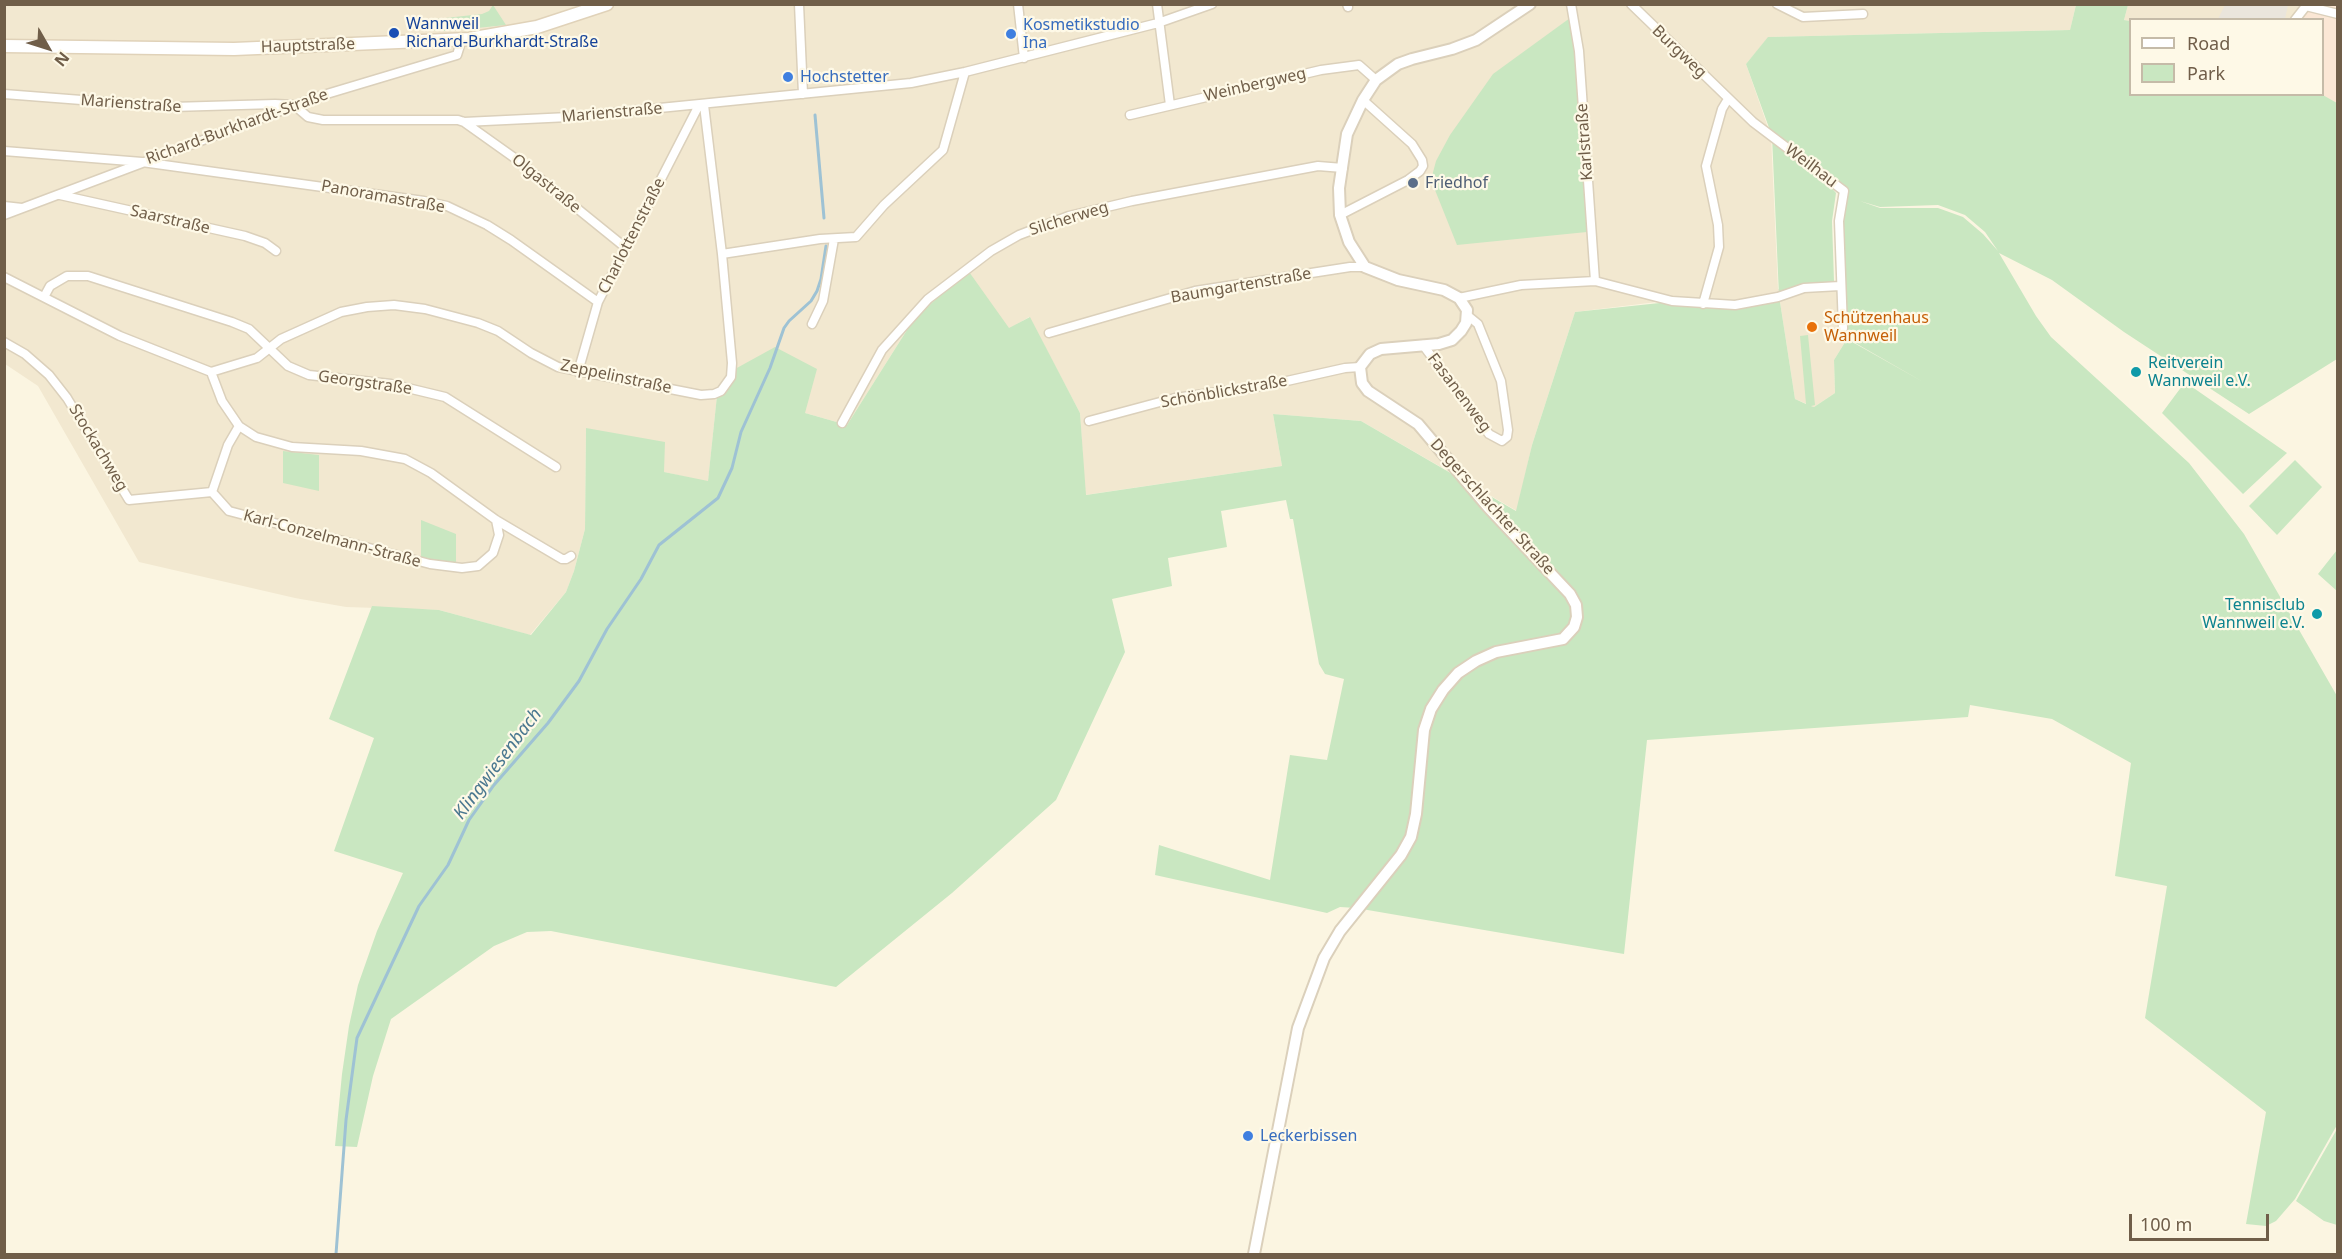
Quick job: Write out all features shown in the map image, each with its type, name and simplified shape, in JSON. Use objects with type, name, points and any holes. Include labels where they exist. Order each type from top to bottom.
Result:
[{"type":"main road","name":"Hauptstraße","points":[[4,46],[225,49],[462,39],[502,35],[537,27],[607,4]]},
{"type":"street","points":[[800,4],[803,94]]},
{"type":"street","points":[[1018,4],[1024,58]]},
{"type":"street","points":[[1157,4],[1170,105]]},
{"type":"street","name":"Marienstraße","points":[[4,94],[172,107],[294,105],[308,117],[323,120],[464,122],[569,117],[911,83],[1024,58],[1158,23],[1212,4]]},
{"type":"street","points":[[1360,367],[1370,354],[1381,349],[1452,340],[1461,331],[1467,315],[1465,304],[1444,290],[1398,280],[1365,267],[1349,242],[1340,215],[1339,189],[1347,134],[1363,100],[1376,80],[1398,64],[1476,40],[1530,4]]},
{"type":"street","name":"Karlstraße","points":[[1570,4],[1580,70],[1595,281]]},
{"type":"street","name":"Burgweg","points":[[1631,4],[1728,99]]},
{"type":"street","points":[[1777,4],[1803,17],[1863,14]]},
{"type":"street","points":[[2296,18],[2306,5],[2337,14]]},
{"type":"street","name":"Richard-Burkhardt-Straße","points":[[4,215],[294,105],[457,55],[462,39]]},
{"type":"street","name":"Weinbergweg","points":[[1130,116],[1321,70],[1359,65],[1376,80]]},
{"type":"street","points":[[722,254],[820,239],[856,237],[884,205],[943,150],[965,72]]},
{"type":"street","points":[[1703,304],[1719,247],[1719,225],[1706,166],[1722,109],[1728,99]]},
{"type":"street","name":"Weilhau","points":[[1728,99],[1753,122],[1844,191],[1839,221],[1842,328]]},
{"type":"street","points":[[1340,215],[1408,180],[1420,171],[1422,166],[1422,160],[1412,144],[1363,100]]},
{"type":"street","name":"Charlottenstraße","points":[[578,372],[598,302],[702,105]]},
{"type":"street","name":"Zeppelinstraße","points":[[211,372],[247,362],[269,350],[281,339],[340,312],[394,305],[425,309],[478,323],[558,367],[701,395],[721,391],[731,377],[732,363],[722,254],[702,105]]},
{"type":"street","name":"Olgastraße","points":[[464,122],[516,159],[626,248]]},
{"type":"street","name":"Panoramastraße","points":[[4,151],[142,162],[447,206],[487,225],[511,240],[598,302]]},
{"type":"street","name":"Silcherweg","points":[[842,423],[882,350],[928,299],[991,251],[1019,235],[1069,216],[1132,201],[1318,166],[1343,168]]},
{"type":"street","name":"Saarstraße","points":[[60,195],[245,236],[265,243],[276,251]]},
{"type":"street","points":[[4,206],[24,208]]},
{"type":"street","points":[[812,324],[823,301],[834,239]]},
{"type":"street","name":"Baumgartenstraße","points":[[1049,333],[1195,291],[1350,267],[1365,267]]},
{"type":"street","name":"Georgstraße","points":[[44,297],[50,286],[67,276],[88,276],[232,322],[249,329],[288,366],[309,375],[391,384],[445,397],[556,467]]},
{"type":"street","points":[[4,277],[120,336],[211,372],[222,401],[239,426],[256,437],[292,447],[361,451],[405,459],[431,473],[496,520],[562,559],[566,560],[570,556]]},
{"type":"street","points":[[1459,298],[1521,285],[1595,281],[1672,301],[1734,305],[1778,297],[1804,288],[1840,286]]},
{"type":"street","name":"Fasanenweg","points":[[1423,345],[1489,434],[1496,440],[1502,441],[1507,437],[1508,430],[1501,381],[1478,324],[1467,315]]},
{"type":"street","name":"Stockachweg","points":[[4,342],[25,354],[49,375],[61,390],[129,500],[212,492]]},
{"type":"street","name":"Schönblickstraße","points":[[1089,421],[1175,398],[1269,385],[1345,368],[1360,367]]},
{"type":"street","name":"Degerschlachter Straße","points":[[1254,1254],[1298,1028],[1324,958],[1340,931],[1401,855],[1411,837],[1416,814],[1424,730],[1431,709],[1443,690],[1458,673],[1476,661],[1496,652],[1563,639],[1574,627],[1577,617],[1576,605],[1570,594],[1551,571],[1488,507],[1418,424],[1368,391],[1362,383],[1360,367]]},
{"type":"street","points":[[212,492],[228,445],[239,426]]},
{"type":"street","name":"Karl-Conzelmann-Straße","points":[[212,492],[230,512],[245,517],[430,564],[462,568],[478,566],[493,553],[499,535],[496,520]]},
{"type":"shaded area","points":[[2225,4],[2288,5],[2285,18],[2218,18]]},
{"type":"shaded area","points":[[4,5],[2076,5],[2070,30],[1769,37],[1746,64],[1771,136],[1778,289],[1849,284],[1847,339],[1834,360],[1835,393],[1814,407],[1795,399],[1780,302],[1771,297],[1735,304],[1673,300],[1575,312],[1532,445],[1517,511],[1361,421],[1273,414],[1282,466],[1085,495],[1080,413],[1029,317],[1009,329],[912,322],[847,425],[805,413],[725,383],[718,386],[708,482],[664,472],[586,428],[585,529],[574,571],[566,592],[530,635],[439,610],[346,607],[295,598],[139,562],[38,386],[5,364]]},
{"type":"shaded area","points":[[2128,5],[2300,5],[2300,18],[2129,18],[2129,21],[2124,20]]},
{"type":"shaded area","points":[[2300,5],[2337,5],[2337,103],[2323,96],[2324,18],[2300,18]]},
{"type":"green space","points":[[493,5],[506,25],[435,31],[431,25],[436,19],[482,14],[489,11]]},
{"type":"green space","points":[[2076,5],[2128,5],[2124,20],[2129,21],[2129,96],[2324,96],[2337,103],[2337,359],[2249,414],[2124,332],[2052,280],[1999,253],[2051,337],[2189,463],[2244,534],[2337,696],[2337,1125],[2295,1199],[2276,1221],[2266,1226],[2246,1224],[2266,1112],[2145,1018],[2167,886],[2115,876],[2131,763],[2052,719],[1970,705],[1968,717],[1647,740],[1624,954],[1356,908],[1340,907],[1327,913],[1155,875],[1159,845],[1270,880],[1290,755],[1327,760],[1344,679],[1325,674],[1319,664],[1293,519],[1290,519],[1286,500],[1221,511],[1227,547],[1168,558],[1172,586],[1112,599],[1125,652],[1056,800],[952,893],[836,987],[551,931],[527,932],[494,946],[391,1019],[373,1076],[357,1147],[335,1146],[342,1074],[358,985],[377,931],[403,873],[334,851],[374,738],[329,719],[372,606],[439,610],[531,635],[566,592],[574,571],[585,529],[586,428],[665,442],[664,472],[708,481],[718,386],[725,383],[735,369],[775,347],[817,369],[805,413],[847,425],[912,322],[967,269],[1009,328],[1030,317],[1080,413],[1086,495],[1282,466],[1273,414],[1361,421],[1516,511],[1532,445],[1575,312],[1669,302],[1703,305],[1771,299],[1780,302],[1795,399],[1806,404],[1800,336],[1808,335],[1815,405],[1811,406],[1814,407],[1835,393],[1834,360],[1847,339],[1925,383],[1843,336],[1839,224],[1845,191],[1823,178],[1836,193],[1832,221],[1834,281],[1779,296],[1772,136],[1746,64],[1768,37],[2070,30]],"holes":[[[1860,201],[1880,207],[1938,205],[1965,215],[1985,232],[1998,251],[1963,217],[1938,208],[1880,208]]]},
{"type":"green space","points":[[1570,18],[1575,43],[1587,232],[1457,245],[1431,180],[1436,161],[1450,135],[1493,74]]},
{"type":"green space","points":[[2185,382],[2287,453],[2243,494],[2162,413]]},
{"type":"green space","points":[[283,451],[319,455],[319,491],[283,483]]},
{"type":"green space","points":[[2295,460],[2322,487],[2277,535],[2249,506]]},
{"type":"green space","points":[[421,520],[456,534],[456,563],[421,559]]},
{"type":"green space","points":[[2337,550],[2338,591],[2318,574]]},
{"type":"green space","points":[[2337,1129],[2337,1225],[2324,1221],[2296,1201]]},
{"type":"waterway","points":[[815,115],[824,218]]},
{"type":"waterway","name":"Klingwiesenbach","points":[[336,1254],[346,1120],[357,1038],[419,906],[448,865],[469,820],[494,785],[548,723],[579,681],[607,629],[641,579],[659,545],[718,498],[732,468],[741,432],[770,368],[784,328],[811,301],[817,291],[826,246]]},
{"type":"place","name":"Wannweil Richard-Burkhardt-Straße","points":[[394,33]]},
{"type":"place","name":"Kosmetikstudio Ina","points":[[1011,34]]},
{"type":"place","name":"Hochstetter","points":[[788,77]]},
{"type":"place","name":"Friedhof","points":[[1413,183]]},
{"type":"place","name":"Schützenhaus Wannweil","points":[[1812,327]]},
{"type":"place","name":"Reitverein Wannweil e.V.","points":[[2136,372]]},
{"type":"place","name":"Tennisclub Wannweil e.V.","points":[[2317,614]]},
{"type":"place","name":"Leckerbissen","points":[[1248,1136]]}]
